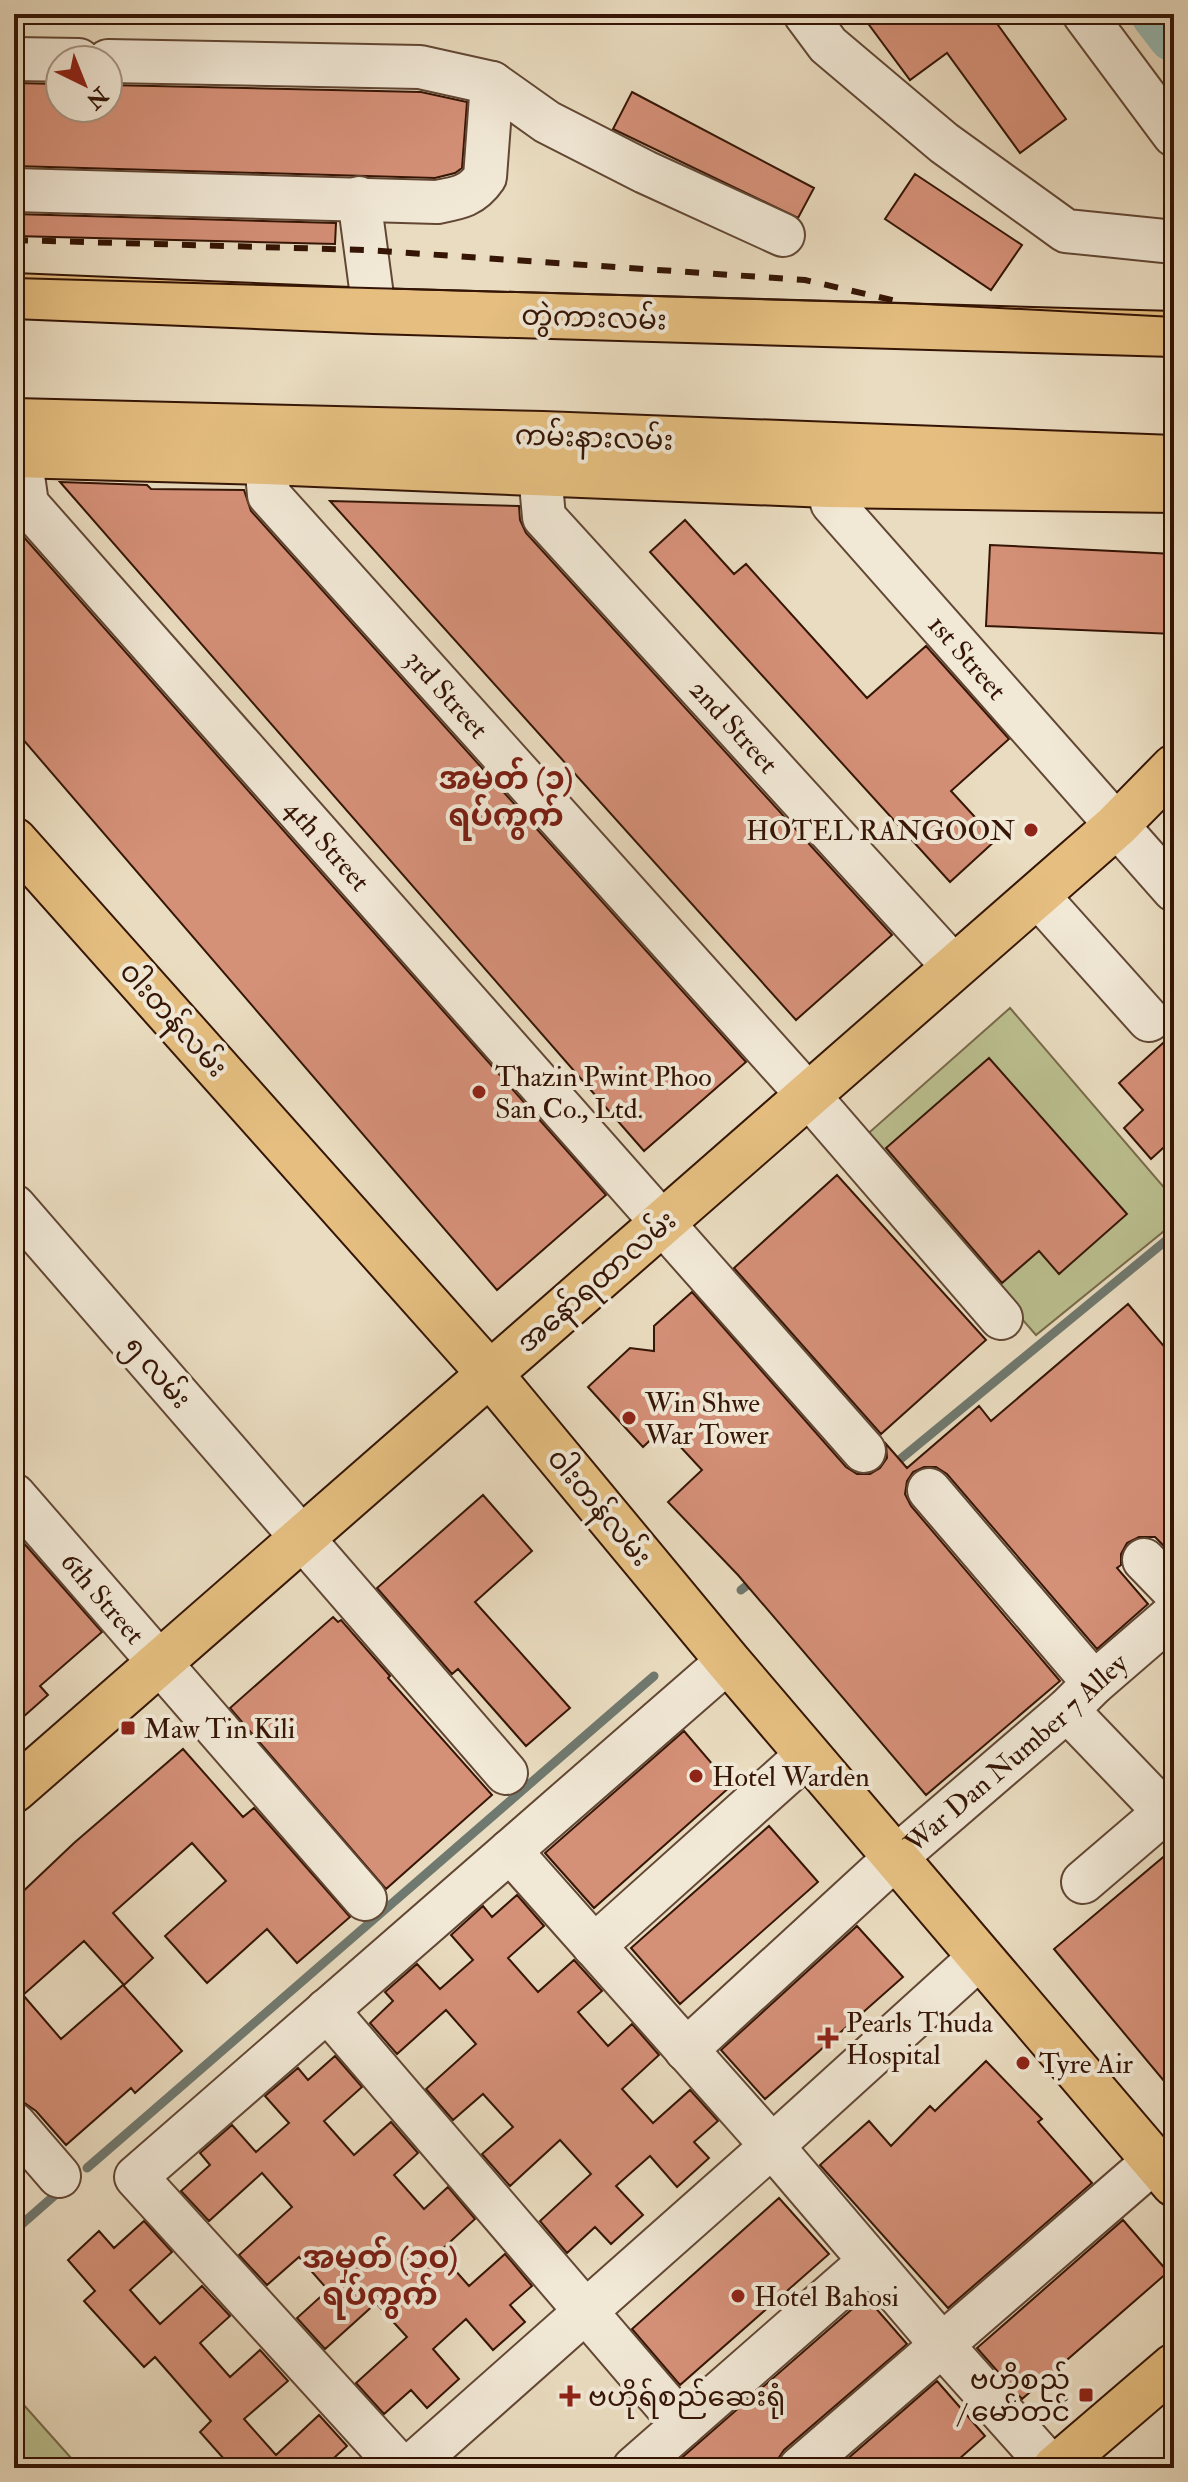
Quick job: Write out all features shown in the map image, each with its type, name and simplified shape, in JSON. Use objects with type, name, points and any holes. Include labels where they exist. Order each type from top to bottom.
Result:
[{"type":"main road","name":"တွဲကားလမ်း","points":[[14,296],[374,311],[1174,334]]},
{"type":"main road","name":"ကမ်းနားလမ်း","points":[[18,438],[267,444],[830,466],[1174,490]]},
{"type":"main road","name":"ကမ်းနားလမ်း","points":[[830,466],[1174,458]]},
{"type":"main road","name":"အနော်ရထာလမ်း","points":[[14,1790],[1116,826],[1174,767]]},
{"type":"main road","name":"ဝါးတန်လမ်း","points":[[14,840],[490,1374],[807,1755],[1164,2173]]},
{"type":"main road","points":[[1054,2468],[1174,2366]]},
{"type":"street","points":[[805,14],[828,45],[944,143],[1066,231],[1174,242]]},
{"type":"street","points":[[1084,14],[1174,135]]},
{"type":"street","points":[[14,59],[44,59]]},
{"type":"street","points":[[124,61],[420,67],[492,83],[547,122],[645,172],[783,235]]},
{"type":"street","points":[[14,190],[437,202],[463,198],[478,188],[485,177],[492,83]]},
{"type":"street","points":[[359,198],[374,311]]},
{"type":"street","name":"4th Street","points":[[18,438],[27,504],[864,1451]]},
{"type":"street","name":"3rd Street","points":[[267,444],[269,495],[808,1095],[1001,1318]]},
{"type":"street","name":"2nd Street","points":[[542,454],[544,517],[954,967]]},
{"type":"street","name":"1st Street","points":[[830,466],[832,503],[1174,890]]},
{"type":"street","points":[[1037,895],[1149,1020]]},
{"type":"street","name":"၅ လမ်း","points":[[14,1206],[506,1773]]},
{"type":"street","points":[[929,1490],[1081,1696],[1169,1808],[1083,1882]]},
{"type":"street","name":"6th Street","points":[[14,1495],[365,1899]]},
{"type":"street","points":[[1144,1560],[1174,1591]]},
{"type":"street","name":"War Dan Number 7 Alley","points":[[686,2050],[895,1858],[1174,1614]]},
{"type":"street","points":[[401,2468],[136,2177],[728,1661]]},
{"type":"street","points":[[594,1946],[807,1755]]},
{"type":"street","points":[[510,1851],[772,2146],[942,2345],[1054,2468]]},
{"type":"street","points":[[409,2468],[979,1958]]},
{"type":"street","points":[[327,2010],[683,2425]]},
{"type":"street","points":[[14,2124],[59,2176]]},
{"type":"street","points":[[800,2468],[942,2345],[1164,2173]]},
{"type":"street","points":[[634,2468],[870,2261]]},
{"type":"green space","points":[[1010,1008],[1174,1199],[1174,1223],[1036,1335],[863,1138]]},
{"type":"green space","points":[[14,2394],[80,2468],[14,2468]]},
{"type":"building","points":[[861,14],[990,14],[1066,119],[1020,153],[947,53],[910,80]]},
{"type":"building","points":[[14,83],[44,84],[44,124],[124,124],[124,85],[421,92],[467,102],[462,168],[435,178],[14,166]]},
{"type":"building","points":[[632,92],[814,188],[798,218],[613,129]]},
{"type":"building","points":[[915,174],[1022,245],[991,290],[885,219]]},
{"type":"building","points":[[14,214],[336,223],[335,244],[14,236]]},
{"type":"building","points":[[60,482],[147,485],[151,489],[244,490],[251,511],[746,1062],[644,1151]]},
{"type":"building","points":[[330,501],[519,506],[520,520],[526,533],[892,935],[796,1020]]},
{"type":"building","points":[[685,520],[734,574],[746,564],[867,698],[926,646],[1009,739],[951,791],[996,840],[950,882],[650,552]]},
{"type":"building","points":[[14,526],[606,1195],[497,1290],[14,729]]},
{"type":"building","points":[[990,545],[1174,554],[1174,634],[986,626]]},
{"type":"building","points":[[1174,1033],[1174,1138],[1151,1159],[1124,1128],[1143,1110],[1119,1083]]},
{"type":"building","points":[[989,1058],[1127,1214],[1059,1274],[1039,1251],[1002,1283],[886,1148]]},
{"type":"building","points":[[837,1175],[986,1340],[881,1434],[734,1268]]},
{"type":"building","points":[[692,1292],[846,1467],[857,1474],[870,1474],[880,1468],[887,1458],[886,1444],[907,1468],[979,1406],[991,1421],[1128,1304],[1174,1358],[1174,1556],[1155,1537],[1139,1537],[1127,1543],[1121,1554],[1121,1565],[1117,1568],[1148,1604],[1097,1649],[947,1474],[936,1467],[924,1467],[913,1472],[907,1481],[905,1494],[911,1506],[1060,1681],[926,1795],[738,1575],[668,1502],[702,1470],[663,1428],[643,1447],[588,1387],[630,1348],[654,1351],[654,1326]]},
{"type":"building","points":[[483,1495],[532,1551],[475,1602],[570,1708],[526,1746],[458,1669],[452,1674],[377,1588]]},
{"type":"building","points":[[14,1532],[102,1632],[40,1686],[48,1695],[14,1725]]},
{"type":"building","points":[[333,1617],[338,1622],[341,1620],[492,1795],[386,1889],[230,1708]]},
{"type":"building","points":[[684,1731],[731,1786],[594,1908],[545,1853]]},
{"type":"building","points":[[183,1749],[243,1817],[254,1808],[350,1917],[297,1963],[267,1929],[207,1983],[165,1936],[226,1881],[192,1843],[113,1913],[153,1958],[124,1985],[84,1941],[23,1995],[61,2039],[123,1985],[182,2051],[135,2093],[131,2088],[66,2145],[36,2111],[23,2102],[14,2101],[14,1900],[74,1843]]},
{"type":"building","points":[[769,1826],[818,1882],[680,2004],[631,1948]]},
{"type":"building","points":[[1174,1848],[1174,2093],[1054,1949]]},
{"type":"building","points":[[517,1895],[544,1926],[508,1958],[538,1992],[574,1960],[602,1991],[578,2012],[608,2046],[632,2024],[659,2055],[622,2089],[653,2123],[690,2090],[718,2121],[694,2142],[709,2158],[677,2187],[650,2156],[616,2186],[643,2215],[611,2244],[595,2227],[567,2253],[540,2221],[591,2174],[560,2140],[510,2186],[482,2154],[513,2127],[483,2094],[453,2120],[426,2089],[476,2044],[446,2010],[397,2054],[370,2023],[393,2001],[385,1992],[417,1964],[440,1989],[473,1960],[451,1935],[483,1906],[492,1917]]},
{"type":"building","points":[[857,1926],[903,1977],[765,2099],[721,2050]]},
{"type":"building","points":[[335,2056],[362,2087],[324,2121],[354,2155],[391,2122],[418,2153],[394,2175],[424,2209],[448,2187],[475,2219],[439,2252],[469,2286],[505,2254],[532,2286],[510,2305],[525,2322],[493,2350],[466,2319],[433,2349],[459,2379],[427,2408],[411,2390],[384,2414],[356,2383],[407,2337],[376,2303],[325,2349],[297,2318],[328,2290],[299,2257],[267,2285],[239,2255],[292,2207],[262,2173],[209,2221],[181,2191],[210,2165],[200,2153],[232,2125],[256,2152],[289,2123],[265,2096],[298,2068],[308,2080]]},
{"type":"building","points":[[986,2061],[1042,2119],[1038,2122],[1092,2183],[948,2308],[820,2165],[869,2121],[891,2146],[930,2106],[935,2111]]},
{"type":"building","points":[[779,2198],[829,2254],[680,2385],[632,2329]]},
{"type":"building","points":[[1123,2220],[1168,2272],[1022,2399],[977,2348]]},
{"type":"building","points":[[144,2221],[172,2252],[130,2290],[160,2324],[202,2286],[230,2316],[200,2343],[230,2377],[260,2350],[288,2381],[244,2419],[276,2455],[319,2415],[347,2446],[323,2468],[232,2468],[200,2432],[211,2421],[155,2357],[144,2367],[84,2301],[95,2291],[68,2260],[99,2231],[114,2248]]},
{"type":"building","points":[[866,2297],[907,2344],[784,2450],[776,2468],[670,2468]]},
{"type":"building","points":[[937,2381],[985,2436],[949,2468],[837,2468]]},
{"type":"waterway","points":[[1157,14],[1174,36]]},
{"type":"waterway","points":[[892,1466],[1174,1234]]},
{"type":"waterway","points":[[741,1590],[754,1580]]},
{"type":"waterway","points":[[87,2168],[654,1676]]},
{"type":"waterway","points":[[14,2231],[63,2188]]},
{"type":"tram line","points":[[14,278],[905,303],[1174,317]]},
{"type":"railway","points":[[14,240],[366,250],[805,280],[905,303]]},
{"type":"place","name":"HOTEL RANGOON","points":[[1031,830]]},
{"type":"place","name":"Thazin Pwint Phoo San Co., Ltd.","points":[[479,1092]]},
{"type":"place","name":"Win Shwe War Tower","points":[[629,1418]]},
{"type":"place","name":"Maw Tin Kili","points":[[128,1728]]},
{"type":"place","name":"Hotel Warden","points":[[696,1776]]},
{"type":"place","name":"Pearls Thuda Hospital","points":[[828,2038]]},
{"type":"place","name":"Tyre Air","points":[[1023,2063]]},
{"type":"place","name":"Hotel Bahosi","points":[[738,2296]]},
{"type":"place","name":"ဗဟိုစည် / မော်တင်","points":[[1086,2395]]},
{"type":"place","name":"ဗဟိုရ်စည်ဆေးရုံ","points":[[570,2396]]},
{"type":"district","name":"အမှတ် (၁) ရပ်ကွက်","points":[[506,796]]},
{"type":"district","name":"အမှတ် (၁၀) ရပ်ကွက်","points":[[380,2276]]}]
